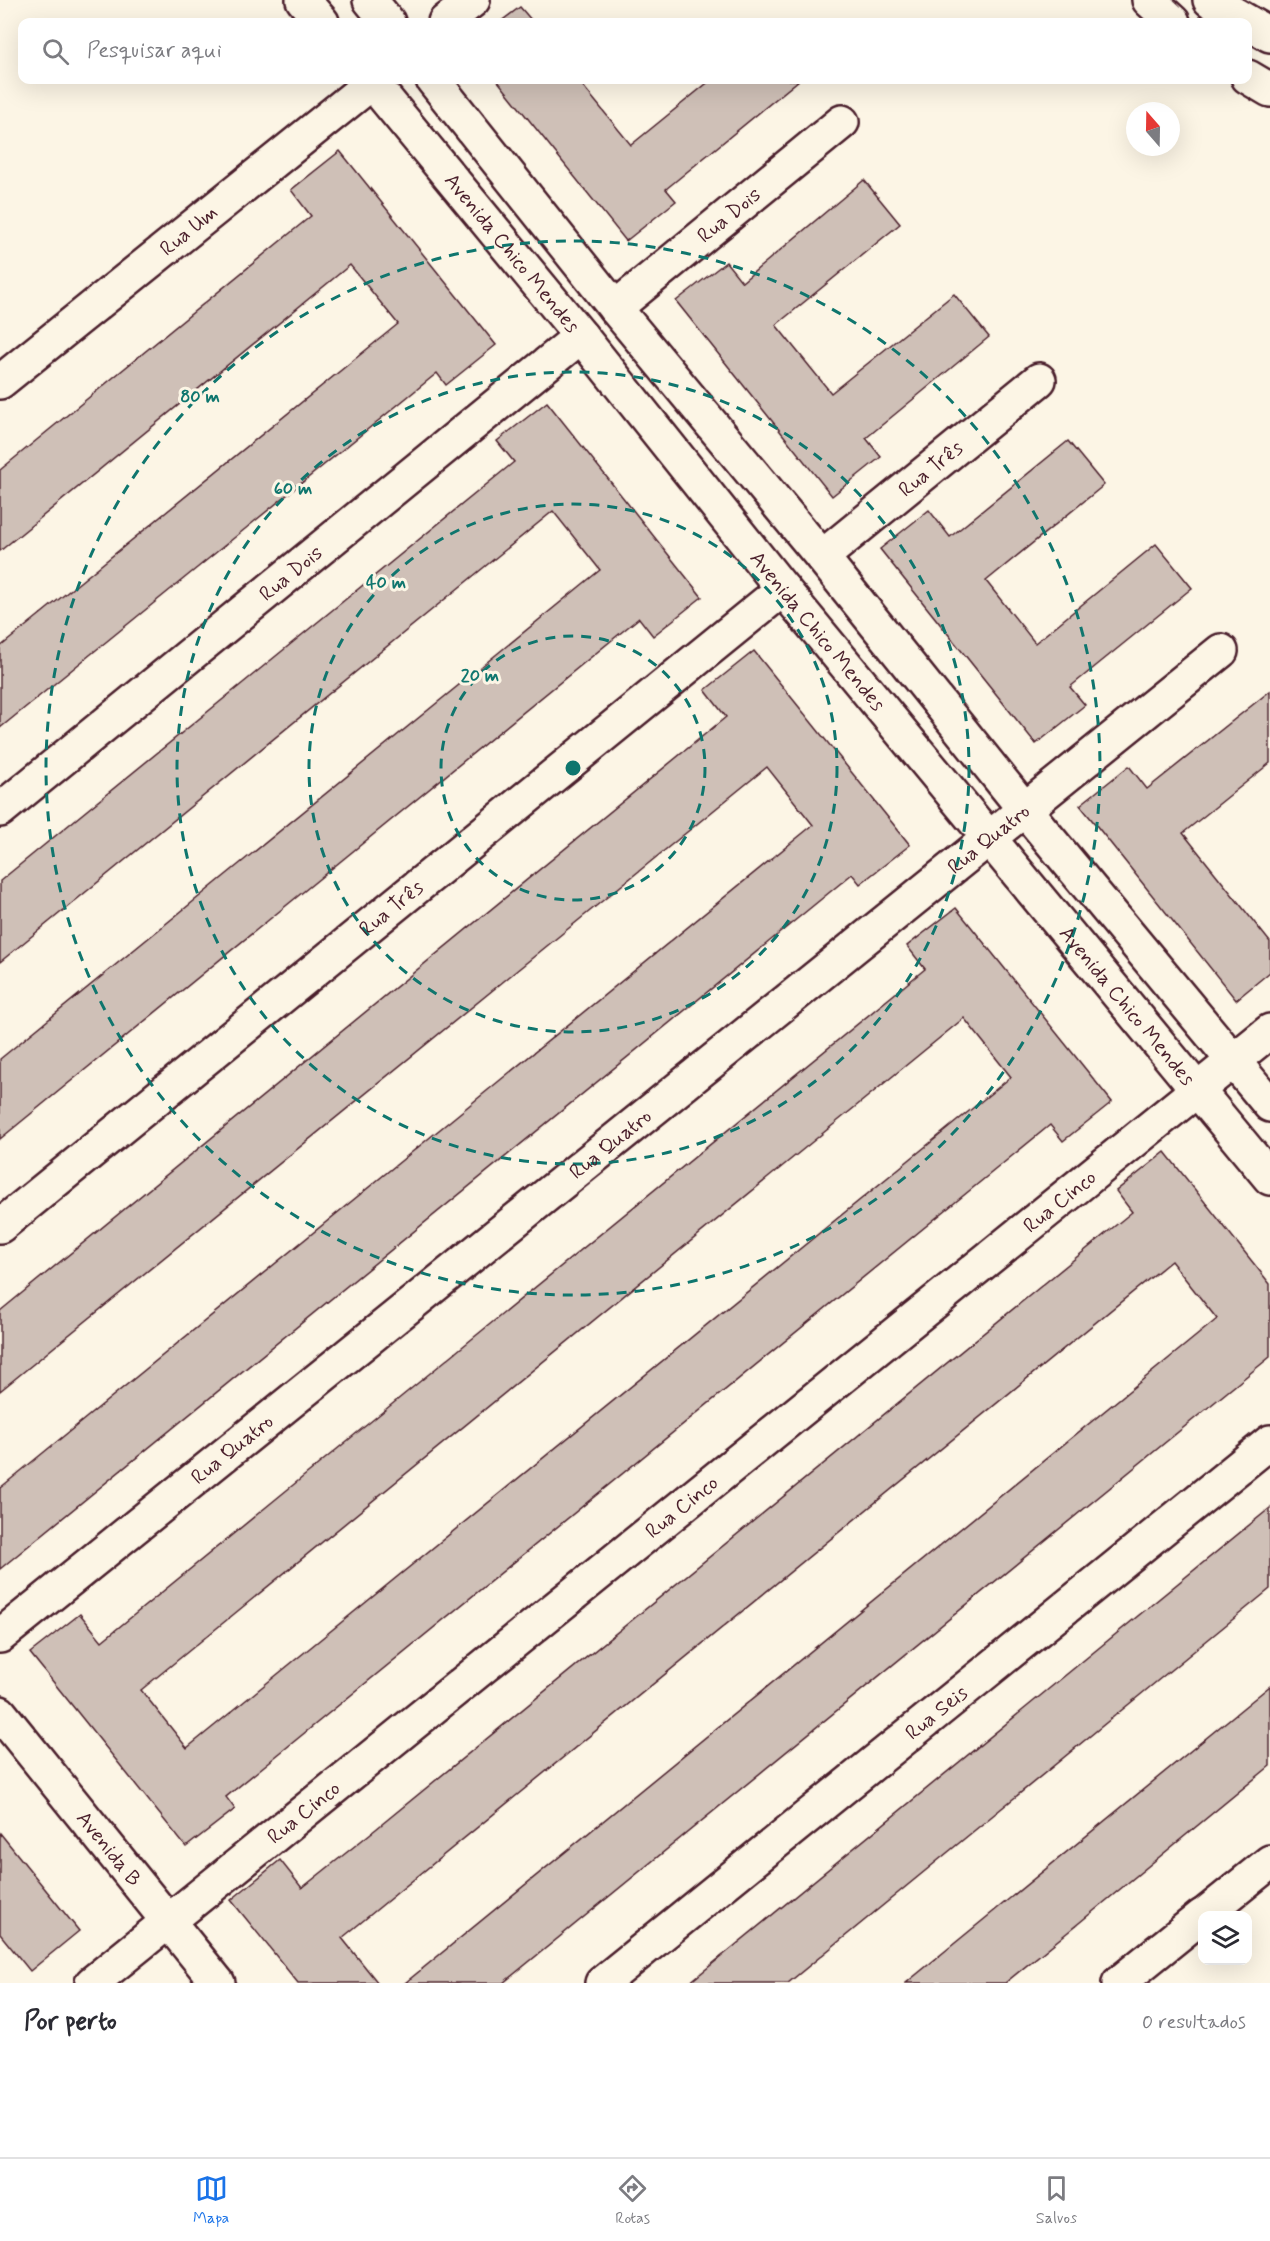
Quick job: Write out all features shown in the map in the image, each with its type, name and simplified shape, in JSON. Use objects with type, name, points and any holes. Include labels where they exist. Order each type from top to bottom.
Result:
[{"type":"street","points":[[303,0],[319,18]]},
{"type":"street","points":[[370,0],[385,18]]},
{"type":"street","points":[[450,18],[473,0]]},
{"type":"street","points":[[1149,0],[1169,18]]},
{"type":"street","points":[[1210,0],[1241,18]]},
{"type":"street","points":[[1252,24],[1270,35]]},
{"type":"street","points":[[1252,79],[1270,90]]},
{"type":"street","name":"Rua Um","points":[[0,382],[367,84]]},
{"type":"street","name":"Avenida Chico Mendes","points":[[375,84],[783,589],[1270,1178]]},
{"type":"street","points":[[436,84],[615,308],[822,557],[1025,810],[1270,1105]]},
{"type":"street","name":"Rua Dois","points":[[615,308],[842,122]]},
{"type":"street","name":"Rua Dois","points":[[0,810],[580,336]]},
{"type":"street","name":"Rua Três","points":[[822,557],[1039,380]]},
{"type":"street","name":"Rua Três","points":[[0,1226],[783,589]]},
{"type":"street","name":"Rua Quatro","points":[[0,1636],[1221,651]]},
{"type":"street","name":"Rua Cinco","points":[[92,1983],[1270,1031]]},
{"type":"street","name":"Rua Seis","points":[[602,1983],[1270,1442]]},
{"type":"street","name":"Avenida B","points":[[0,1713],[218,1983]]},
{"type":"street","points":[[1209,1911],[1270,1862]]},
{"type":"street","points":[[1119,1983],[1198,1920]]},
{"type":"building","points":[[520,7],[530,18],[505,18]]},
{"type":"building","points":[[500,84],[581,84],[631,145],[706,84],[794,84],[666,189],[676,201],[626,241]]},
{"type":"building","points":[[340,151],[496,345],[446,385],[437,373],[0,728],[0,647],[398,324],[350,265],[0,551],[0,470],[311,216],[291,190]]},
{"type":"building","points":[[864,180],[900,224],[776,325],[831,393],[954,294],[989,337],[866,438],[881,457],[832,496],[676,301],[726,262],[742,282]]},
{"type":"building","points":[[547,402],[702,597],[653,636],[639,618],[0,1139],[0,1059],[600,570],[553,511],[0,962],[0,881],[514,462],[497,441]]},
{"type":"building","points":[[1068,441],[1104,485],[986,581],[1035,643],[1156,544],[1192,588],[1070,687],[1085,705],[1036,744],[880,549],[929,510],[950,537]]},
{"type":"building","points":[[754,651],[910,845],[860,884],[852,874],[0,1569],[0,1488],[813,825],[767,767],[0,1391],[0,1311],[726,717],[705,690]]},
{"type":"building","points":[[1270,691],[1270,763],[1183,833],[1270,942],[1270,972],[1236,1000],[1080,805],[1129,766],[1147,789]]},
{"type":"building","points":[[956,908],[1112,1102],[1063,1141],[1050,1125],[226,1797],[235,1809],[186,1847],[30,1653],[80,1614],[102,1641],[925,969],[907,946]],"holes":[[[964,1018],[1011,1077],[187,1748],[141,1690]]]},
{"type":"building","points":[[1165,1152],[1270,1284],[1270,1357],[503,1983],[405,1983],[1217,1319],[1171,1261],[342,1938],[378,1983],[298,1983],[231,1900],[280,1860],[302,1888],[376,1829],[1132,1212],[1116,1191]]},
{"type":"building","points":[[1270,1508],[1270,1589],[788,1983],[689,1983]]},
{"type":"building","points":[[1270,1686],[1270,1766],[1068,1932],[1005,1983],[906,1983]]},
{"type":"building","points":[[0,1833],[79,1931],[30,1971],[0,1934]]}]
